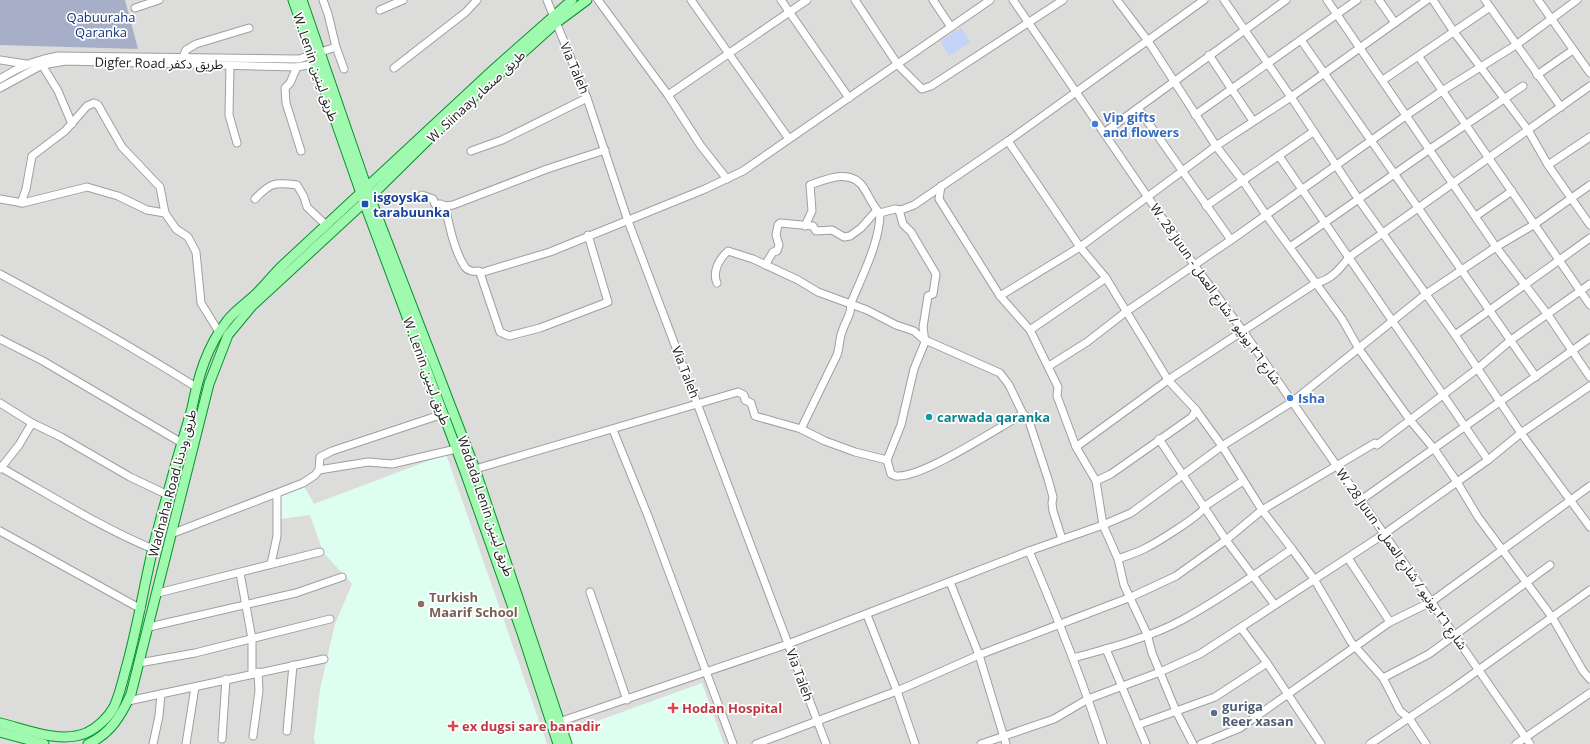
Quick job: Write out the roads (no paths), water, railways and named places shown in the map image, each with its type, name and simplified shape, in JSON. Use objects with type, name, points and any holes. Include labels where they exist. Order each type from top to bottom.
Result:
[{"type":"main road","name":"W. Lenin طريق لينين","points":[[293,0],[319,58],[365,195]]},
{"type":"main road","points":[[302,0],[319,58]]},
{"type":"main road","points":[[554,19],[572,0]]},
{"type":"main road","name":"W. Siinaay طريق صنعاء","points":[[365,195],[409,153],[449,119],[554,19],[587,0]]},
{"type":"main road","name":"Wadnaha Road طريق وددنا","points":[[0,723],[49,735],[66,737],[86,733],[101,723],[114,708],[142,609],[153,549],[192,408],[196,387],[209,350],[219,332],[232,315],[326,225],[365,195]]},
{"type":"main road","name":"Wadnaha Road طريق وددنا","points":[[88,744],[98,739],[110,729],[128,701],[158,593],[171,534],[209,384],[228,335],[252,306],[365,195]]},
{"type":"main road","name":"Wadada Lenin طريق لينين","points":[[365,195],[475,469],[567,744]]},
{"type":"main road","name":"W. Lenin طريق لينين","points":[[401,286],[443,414],[523,636],[558,744]]},
{"type":"main road","points":[[0,732],[44,744]]},
{"type":"street","points":[[135,8],[159,0]]},
{"type":"street","points":[[323,0],[336,47],[344,69]]},
{"type":"street","points":[[380,10],[403,0]]},
{"type":"street","points":[[394,68],[466,12],[477,0]]},
{"type":"street","name":"Via Taleh","points":[[547,0],[587,98],[628,220],[826,744]]},
{"type":"street","points":[[598,0],[668,95],[701,146],[727,179]]},
{"type":"street","points":[[691,0],[789,139]]},
{"type":"street","points":[[781,0],[849,98]]},
{"type":"street","points":[[668,95],[807,0]]},
{"type":"street","points":[[855,0],[898,65],[922,89],[928,87],[1029,23],[1062,0]]},
{"type":"street","points":[[933,0],[951,28]]},
{"type":"street","points":[[445,206],[453,238],[465,268],[473,272],[479,271],[480,273],[550,252],[744,171],[990,0]]},
{"type":"street","name":"W. 28 Juun - شارع ٢٦ يونيو / شارع العمل","points":[[1013,0],[1105,132],[1147,198],[1243,331],[1454,635],[1480,669],[1530,744]]},
{"type":"street","points":[[1117,0],[1148,41],[1216,146],[1244,181],[1266,215],[1342,319],[1359,350],[1410,420],[1435,450],[1501,550],[1552,617],[1583,671],[1590,679]]},
{"type":"street","points":[[766,265],[773,252],[777,251],[779,245],[776,235],[778,225],[785,223],[813,226],[816,231],[832,230],[844,237],[850,236],[879,212],[899,210],[914,205],[1008,141],[1204,0]]},
{"type":"street","points":[[1224,0],[1291,96],[1313,132],[1359,200],[1455,335],[1521,433],[1590,527]]},
{"type":"street","points":[[1105,132],[1286,0]]},
{"type":"street","points":[[1327,0],[1454,183],[1496,247],[1548,315],[1590,378]]},
{"type":"street","points":[[1195,115],[1357,0]]},
{"type":"street","points":[[1379,0],[1396,23]]},
{"type":"street","points":[[1000,296],[1080,247],[1216,146],[1291,96],[1427,0]]},
{"type":"street","points":[[1433,0],[1479,67],[1528,130],[1548,165],[1590,225]]},
{"type":"street","points":[[1485,0],[1561,107]]},
{"type":"street","points":[[1538,0],[1590,73]]},
{"type":"street","points":[[1049,366],[1087,342],[1127,311],[1195,266],[1406,114],[1516,45],[1577,0]]},
{"type":"street","points":[[1383,80],[1419,57],[1490,7]]},
{"type":"street","points":[[183,57],[186,50],[196,44],[249,28]]},
{"type":"street","points":[[1301,40],[1325,72],[1394,174],[1536,377]]},
{"type":"street","points":[[319,58],[336,47]]},
{"type":"street","points":[[1537,74],[1573,50]]},
{"type":"street","points":[[1209,55],[1253,121]]},
{"type":"street","name":"Digfer Road طريق دكفر","points":[[0,79],[26,64],[43,58],[58,56],[319,58]]},
{"type":"street","points":[[1419,57],[1590,305]]},
{"type":"street","name":"Digfer Road طريق دكفر","points":[[0,88],[42,65],[66,61],[297,67],[319,58]]},
{"type":"street","points":[[0,60],[26,64]]},
{"type":"street","points":[[42,65],[58,91],[72,124]]},
{"type":"street","points":[[230,65],[229,115],[238,143]]},
{"type":"street","points":[[297,67],[290,83],[285,88],[286,103],[301,151]]},
{"type":"street","points":[[1290,247],[1326,224],[1466,124],[1506,100],[1523,86]]},
{"type":"street","points":[[1076,447],[1168,380],[1316,283],[1324,281],[1340,269],[1349,257],[1590,86]]},
{"type":"street","points":[[471,151],[502,140],[587,98]]},
{"type":"street","points":[[21,203],[26,189],[32,156],[72,124],[87,106],[94,103],[98,104],[122,147],[160,187],[165,214],[176,229],[188,237],[196,252],[201,303],[219,332]]},
{"type":"street","points":[[1138,108],[1231,240]]},
{"type":"street","points":[[1206,206],[1313,132]]},
{"type":"street","points":[[1548,165],[1590,137]]},
{"type":"street","points":[[1008,141],[1080,247],[1106,278],[1168,380],[1196,410],[1222,446],[1262,510],[1314,579],[1356,648],[1383,678],[1400,711],[1409,718],[1426,744]]},
{"type":"street","points":[[422,195],[433,199],[435,204],[445,206],[464,201],[547,169],[605,150]]},
{"type":"street","points":[[1279,156],[1488,460]]},
{"type":"street","points":[[801,429],[841,345],[841,333],[850,312],[851,304],[863,278],[880,222],[879,212],[864,187],[853,177],[844,175],[810,185],[812,211],[805,226]]},
{"type":"street","points":[[255,199],[265,188],[276,182],[297,185],[304,197],[307,207],[326,225]]},
{"type":"street","points":[[559,722],[788,644],[832,626],[867,615],[1029,551],[1103,525],[1131,513],[1157,496],[1183,474],[1222,446],[1292,402],[1359,350],[1426,294],[1496,247],[1535,224],[1590,185]]},
{"type":"street","points":[[941,186],[940,199],[1000,296],[1030,330],[1049,366],[1058,387],[1057,396],[1076,447],[1096,481],[1103,525],[1118,559],[1124,585],[1148,634],[1160,672],[1176,711],[1193,744]]},
{"type":"street","points":[[0,199],[21,203],[87,187],[118,196],[147,210],[165,214]]},
{"type":"street","points":[[1476,216],[1512,191]]},
{"type":"street","points":[[899,210],[903,224],[911,232],[936,274],[933,294],[928,296],[923,339],[925,342],[914,369],[901,425],[886,460],[890,474],[898,477],[916,472],[936,463],[1023,414]]},
{"type":"street","points":[[480,273],[500,332],[509,336],[540,328],[608,302],[588,235]]},
{"type":"street","points":[[1455,335],[1590,238]]},
{"type":"street","points":[[717,283],[714,276],[717,266],[728,251],[766,265],[818,292],[867,310],[896,326],[914,331],[923,339],[1000,373],[1009,385],[1023,414],[1028,418],[1048,479],[1053,497],[1053,511],[1062,539]]},
{"type":"street","points":[[0,274],[47,299],[76,318],[107,332],[196,387]]},
{"type":"street","points":[[1030,330],[1106,278]]},
{"type":"street","points":[[756,744],[817,722],[979,655],[1131,597],[1176,576],[1226,540],[1262,510],[1375,443],[1377,445],[1477,369],[1511,340],[1590,284]]},
{"type":"street","points":[[1361,500],[1435,450],[1590,338]]},
{"type":"street","points":[[0,339],[43,361],[182,443]]},
{"type":"street","points":[[981,744],[1054,719],[1088,699],[1160,672],[1200,654],[1274,604],[1384,534],[1488,460],[1521,433],[1590,386]]},
{"type":"street","points":[[465,472],[507,461],[600,432],[613,430],[738,392],[744,395],[746,400],[751,402],[756,416],[801,429],[824,441],[871,458],[886,460]]},
{"type":"street","points":[[0,403],[32,423],[61,437],[130,477],[168,495]]},
{"type":"street","points":[[1096,481],[1111,474],[1192,417],[1196,410]]},
{"type":"street","points":[[171,534],[303,483],[315,476],[319,470],[320,457],[332,450],[443,414]]},
{"type":"street","points":[[32,423],[19,445],[0,468],[136,542],[153,549]]},
{"type":"street","points":[[613,430],[648,516],[733,744]]},
{"type":"street","points":[[1159,439],[1205,506],[1226,540],[1274,604]]},
{"type":"street","points":[[319,470],[368,462],[392,464],[456,449]]},
{"type":"street","points":[[1118,559],[1145,549],[1179,528],[1203,511],[1205,506],[1243,481]]},
{"type":"street","points":[[1201,744],[1240,728],[1356,648],[1390,622],[1431,602],[1590,486]]},
{"type":"street","points":[[270,564],[277,536],[277,494]]},
{"type":"street","points":[[0,531],[142,609]]},
{"type":"street","points":[[1073,658],[1106,649],[1182,620],[1254,576],[1292,548]]},
{"type":"street","points":[[1029,551],[1073,658],[1103,744]]},
{"type":"street","points":[[158,593],[320,552]]},
{"type":"street","points":[[1348,558],[1390,622]]},
{"type":"street","points":[[1383,678],[1429,654],[1550,565]]},
{"type":"street","points":[[240,573],[252,639],[255,673],[259,691],[253,736]]},
{"type":"street","points":[[149,627],[245,606],[342,577]]},
{"type":"street","points":[[950,582],[979,655],[1006,744]]},
{"type":"street","points":[[1370,744],[1480,669],[1590,590]]},
{"type":"street","points":[[590,592],[627,700]]},
{"type":"street","points":[[867,615],[897,690],[915,744]]},
{"type":"street","points":[[139,663],[195,653],[330,620]]},
{"type":"street","points":[[1240,628],[1267,663],[1321,744]]},
{"type":"street","points":[[1106,649],[1146,744]]},
{"type":"street","points":[[128,701],[324,659]]},
{"type":"street","points":[[1138,725],[1216,697],[1267,663]]},
{"type":"street","points":[[287,731],[293,665]]},
{"type":"street","points":[[222,740],[226,679]]},
{"type":"street","points":[[186,744],[195,687]]},
{"type":"street","points":[[1516,744],[1525,736],[1590,693]]},
{"type":"street","points":[[153,744],[159,716],[161,694]]},
{"type":"place","name":"Vip gifts and flowers","points":[[1095,124]]},
{"type":"place","name":"isgoyska tarabuunka","points":[[365,204]]},
{"type":"place","name":"Isha","points":[[1290,398]]},
{"type":"place","name":"carwada qaranka","points":[[929,417]]},
{"type":"place","name":"Turkish Maarif School","points":[[421,604]]},
{"type":"place","name":"Hodan Hospital","points":[[673,708]]},
{"type":"place","name":"guriga Reer xasan","points":[[1214,713]]},
{"type":"place","name":"ex dugsi sare banadir","points":[[453,726]]},
{"type":"park label","name":"Qabuuraha Qaranka","points":[[101,24]]}]
